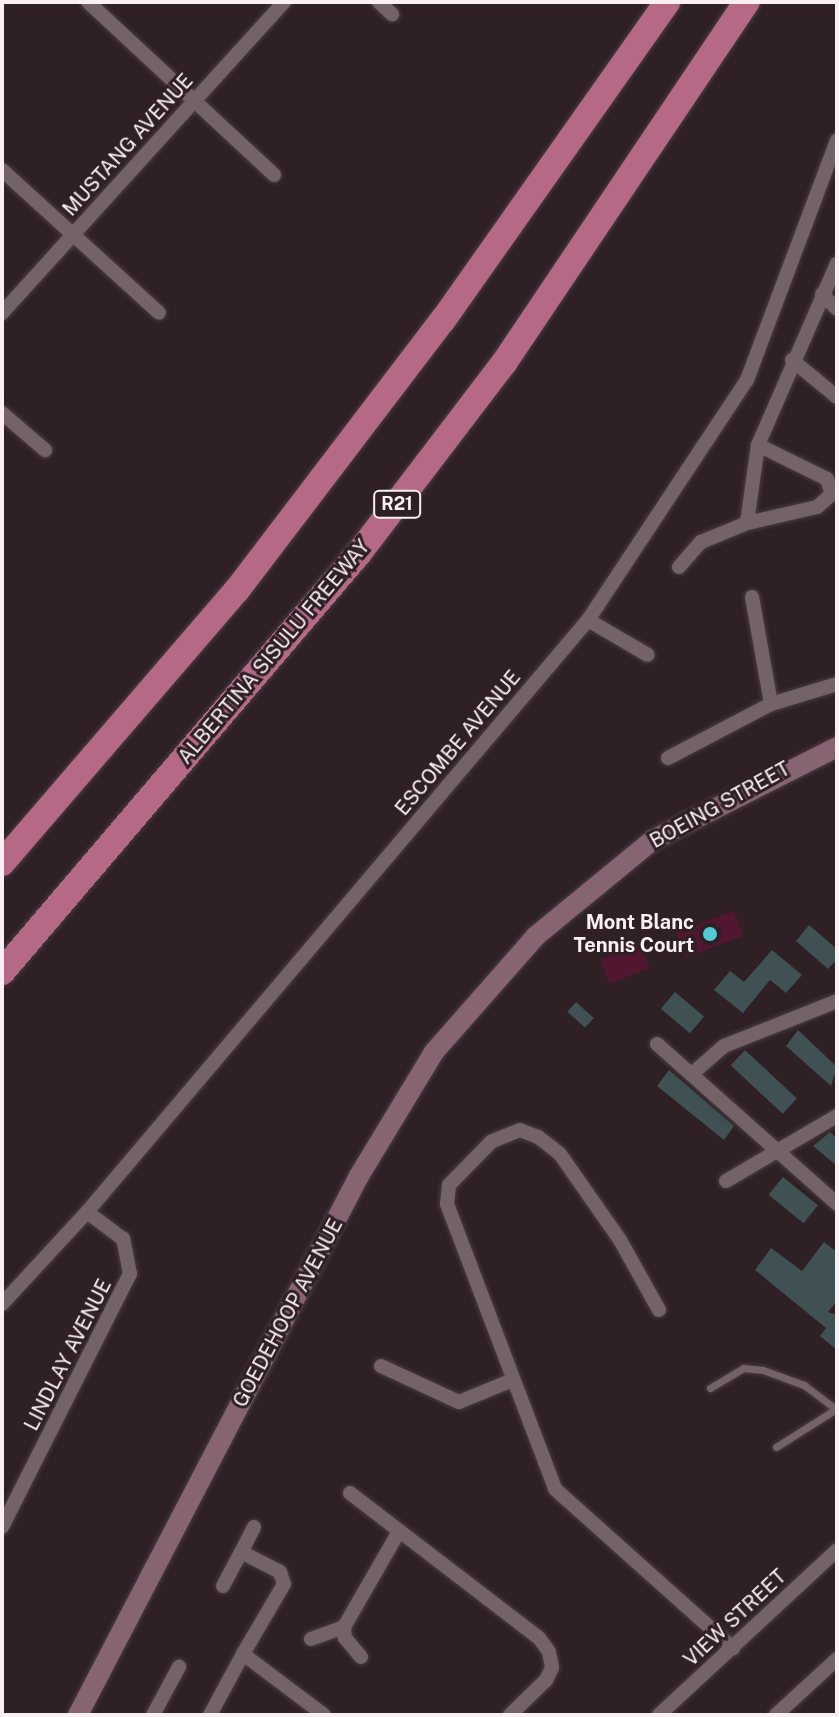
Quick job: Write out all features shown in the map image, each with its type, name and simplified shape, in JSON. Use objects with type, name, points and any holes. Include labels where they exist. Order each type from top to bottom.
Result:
[{"type":"highway","points":[[2,863],[237,590],[443,320],[667,2]]},
{"type":"highway","name":"ALBERTINA SISULU FREEWAY","points":[[2,972],[359,553],[504,363],[747,2]]},
{"type":"main road","name":"BOEING STREET","points":[[536,936],[653,840],[837,747]]},
{"type":"main road","name":"GOEDEHOOP AVENUE","points":[[78,1715],[359,1176],[434,1052],[536,936]]},
{"type":"street","points":[[88,2],[193,103],[274,175]]},
{"type":"street","name":"MUSTANG AVENUE","points":[[2,313],[284,2]]},
{"type":"street","points":[[379,2],[392,14]]},
{"type":"street","name":"ESCOMBE AVENUE","points":[[2,1304],[87,1212],[588,620],[747,380],[837,140]]},
{"type":"street","points":[[2,170],[159,313]]},
{"type":"street","points":[[747,523],[758,445],[792,360],[837,263]]},
{"type":"street","points":[[822,294],[837,309]]},
{"type":"street","points":[[792,360],[837,397]]},
{"type":"street","points":[[2,413],[45,450]]},
{"type":"street","points":[[679,567],[701,542],[747,523],[817,507],[832,494],[827,479],[758,445]]},
{"type":"street","points":[[752,597],[771,704]]},
{"type":"street","points":[[588,620],[648,655]]},
{"type":"street","points":[[668,758],[771,704],[837,684]]},
{"type":"street","points":[[693,1073],[724,1046],[837,1001]]},
{"type":"street","points":[[657,1044],[837,1204]]},
{"type":"street","points":[[726,1181],[779,1155],[837,1116]]},
{"type":"street","points":[[659,1310],[620,1240],[560,1154],[520,1130],[491,1142],[454,1176],[446,1197],[555,1489],[733,1648]]},
{"type":"street","name":"LINDLAY AVENUE","points":[[2,1527],[130,1274],[123,1239],[87,1212]]},
{"type":"street","points":[[381,1366],[459,1402],[513,1380]]},
{"type":"street","points":[[350,1493],[398,1533],[539,1638],[549,1652],[552,1668],[546,1680],[510,1715]]},
{"type":"street","points":[[223,1586],[254,1527]]},
{"type":"street","points":[[361,1657],[345,1638],[344,1627],[398,1533]]},
{"type":"street","name":"VIEW STREET","points":[[659,1715],[837,1550]]},
{"type":"street","points":[[210,1715],[284,1580],[241,1552]]},
{"type":"street","points":[[311,1639],[344,1627]]},
{"type":"street","points":[[243,1654],[324,1715]]},
{"type":"street","points":[[776,1715],[837,1659]]},
{"type":"street","points":[[155,1714],[179,1667]]},
{"type":"lane","points":[[710,1388],[743,1368],[763,1370],[804,1385],[837,1409],[776,1447]]},
{"type":"shaded area","name":"Mont Blanc Tennis Court","points":[[734,911],[743,936],[685,958],[676,932]]},
{"type":"shaded area","points":[[640,944],[649,968],[609,984],[600,959]]},
{"type":"building","points":[[809,925],[837,949],[837,959],[828,969],[796,941]]},
{"type":"building","points":[[772,950],[802,975],[786,993],[770,980],[743,1013],[714,990],[730,971],[744,982]]},
{"type":"building","points":[[675,992],[704,1016],[690,1033],[661,1009]]},
{"type":"building","points":[[576,1002],[594,1018],[585,1028],[567,1012]]},
{"type":"building","points":[[798,1030],[837,1067],[831,1086],[786,1046]]},
{"type":"building","points":[[745,1050],[797,1098],[783,1114],[731,1065]]},
{"type":"building","points":[[669,1070],[734,1126],[724,1140],[657,1086]]},
{"type":"building","points":[[830,1132],[837,1138],[837,1166],[813,1146]]},
{"type":"building","points":[[783,1177],[818,1205],[803,1223],[769,1195]]},
{"type":"building","points":[[824,1242],[837,1252],[837,1301],[828,1312],[837,1315],[837,1350],[820,1336],[826,1328],[755,1270],[771,1248],[802,1271]]},
{"type":"place","name":"Mont Blanc Tennis Court","points":[[710,934]]}]
